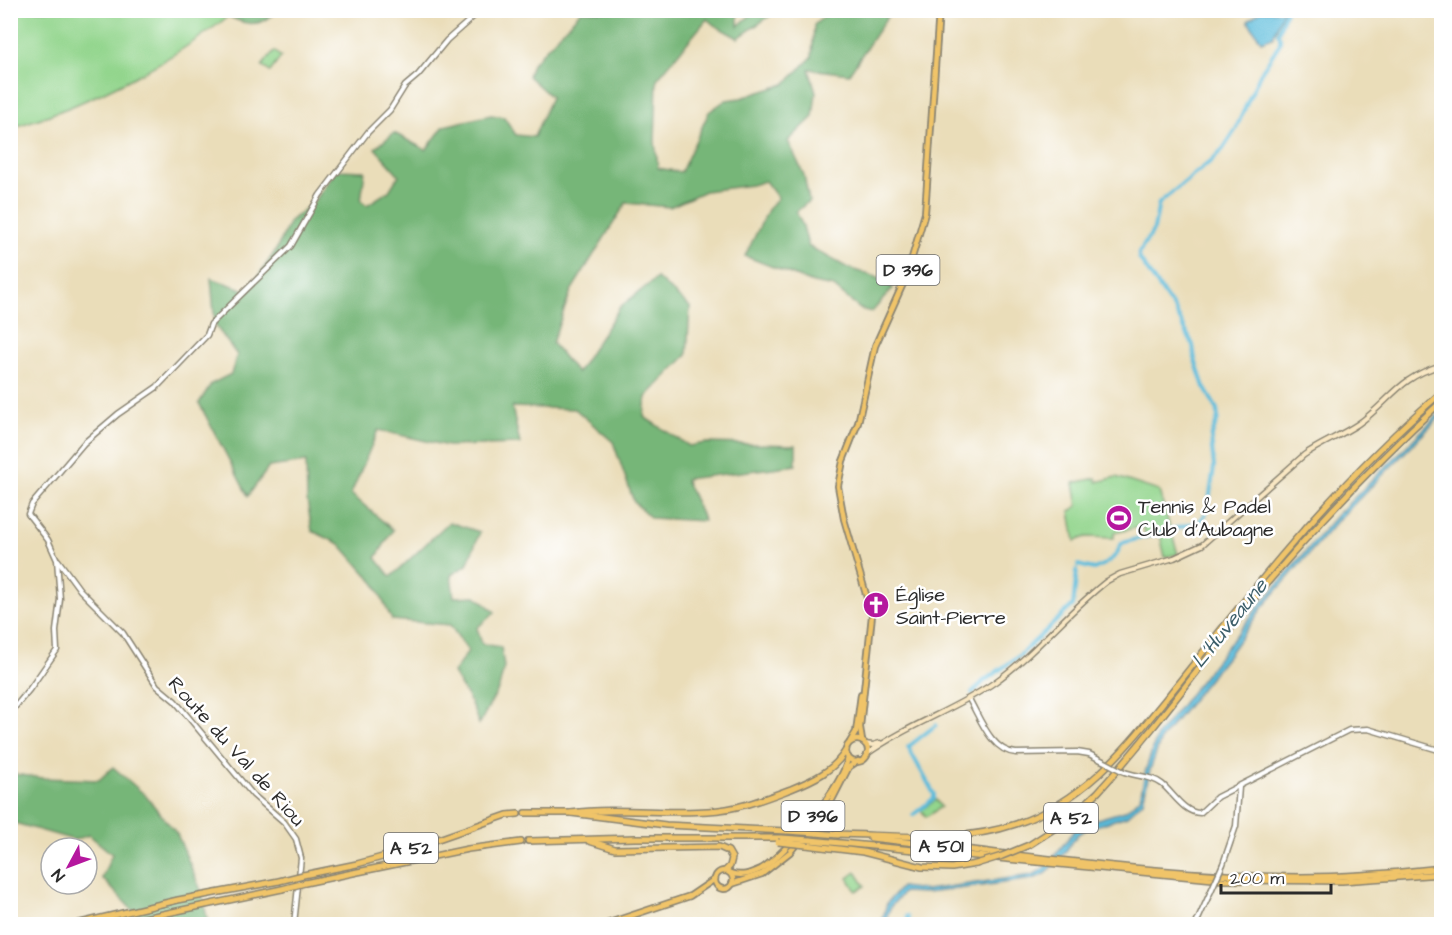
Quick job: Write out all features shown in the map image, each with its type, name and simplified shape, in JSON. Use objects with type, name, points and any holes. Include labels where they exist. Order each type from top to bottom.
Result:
[{"type":"highway","name":"A 52","points":[[525,813],[571,813],[666,825],[836,834],[940,836],[975,834],[1019,824],[1055,808],[1098,777],[1124,750],[1248,596],[1325,507],[1388,442],[1442,392]]},
{"type":"highway","name":"A 52","points":[[808,842],[863,852],[922,867],[952,868],[976,864],[1029,845],[1068,820],[1098,792],[1329,511],[1393,446],[1442,401]]},
{"type":"highway","points":[[571,813],[593,810],[709,811],[738,807],[816,778],[832,767],[846,750]]},
{"type":"highway","name":"A 52","points":[[76,924],[178,900],[357,864],[404,851],[497,818],[518,814]]},
{"type":"highway","name":"A 501","points":[[836,834],[1044,861]]},
{"type":"highway","name":"A 501","points":[[584,839],[780,840],[1204,873],[1293,877],[1380,874],[1442,868]]},
{"type":"highway","points":[[528,841],[584,839],[615,849],[719,847],[728,851],[732,858],[727,872]]},
{"type":"highway","name":"A 52","points":[[115,924],[468,849],[521,842]]},
{"type":"highway","name":"A 501","points":[[1060,862],[1174,877],[1266,882],[1342,882],[1442,874]]},
{"type":"main road","name":"D 396","points":[[863,742],[860,727],[868,665],[871,607],[844,519],[839,493],[839,478],[858,423],[875,346],[906,275],[925,213],[939,10]]},
{"type":"main road","points":[[890,740],[873,745],[858,740],[850,742],[846,750],[848,757],[858,761],[865,758],[867,754],[890,740],[969,699],[1004,675],[1107,581],[1120,574],[1174,558],[1202,544],[1304,455],[1358,424],[1412,376],[1442,365]]},
{"type":"main road","name":"D 396","points":[[850,742],[856,732],[868,665]]},
{"type":"main road","points":[[863,742],[867,754]]},
{"type":"main road","name":"D 396","points":[[727,872],[741,876],[754,872],[778,856],[829,795],[840,778],[848,757]]},
{"type":"main road","name":"D 396","points":[[732,884],[762,874],[790,852],[831,802],[849,768],[858,761]]},
{"type":"main road","points":[[606,924],[700,891],[718,887],[725,889],[732,884],[732,878],[727,872],[718,873],[715,879],[700,891]]},
{"type":"main road","points":[[715,879],[718,887]]},
{"type":"street","points":[[10,713],[57,650],[56,631],[60,599],[57,560],[48,540],[28,514],[32,504],[84,443],[118,414],[158,387],[207,334],[212,324],[291,246],[320,195],[362,139],[390,110],[405,86],[418,75],[447,40],[482,10]]},
{"type":"street","name":"Route du Val de Riou","points":[[57,560],[80,590],[123,633],[157,686],[175,701],[253,795],[276,813],[292,831],[300,847],[301,858],[294,924]]},
{"type":"street","points":[[969,699],[995,743],[1006,752],[1089,754],[1122,771],[1160,782],[1186,807],[1197,813],[1200,813],[1217,797],[1350,730],[1368,729],[1442,751]]},
{"type":"street","points":[[1196,924],[1223,864],[1236,826],[1239,786]]},
{"type":"green space","points":[[11,10],[235,11],[184,48],[129,80],[70,107],[11,128]]},
{"type":"green space","points":[[235,11],[259,13],[280,11],[258,23],[249,23],[228,16]]},
{"type":"green space","points":[[581,11],[738,11],[738,26],[755,11],[777,11],[738,38],[707,19],[657,79],[655,142],[658,168],[681,172],[709,112],[726,100],[741,98],[785,84],[812,57],[814,25],[830,11],[876,11],[889,14],[849,74],[809,69],[816,92],[813,117],[788,141],[804,175],[809,201],[796,212],[803,226],[808,246],[848,268],[876,277],[893,288],[872,312],[860,309],[834,287],[813,283],[745,256],[769,208],[778,198],[765,181],[752,185],[705,191],[670,207],[626,203],[571,291],[552,343],[577,373],[620,307],[657,278],[690,307],[687,355],[646,397],[644,417],[689,446],[706,443],[796,445],[796,465],[685,479],[704,521],[651,518],[634,502],[613,442],[575,409],[512,407],[520,444],[448,446],[378,430],[351,494],[393,530],[376,558],[391,577],[449,522],[480,532],[467,565],[451,575],[454,597],[476,596],[495,612],[477,628],[482,644],[501,647],[504,667],[499,688],[479,724],[470,701],[453,673],[468,651],[450,625],[392,620],[375,584],[340,544],[312,531],[307,500],[306,462],[269,467],[248,496],[199,403],[211,384],[231,374],[237,355],[215,325],[211,278],[248,291],[276,250],[290,221],[315,201],[336,170],[365,171],[361,201],[367,205],[389,191],[399,175],[375,148],[394,133],[426,150],[444,126],[491,115],[504,117],[516,135],[534,137],[551,97],[528,76],[532,64]]},
{"type":"green space","points":[[274,51],[281,57],[270,72],[262,66]]},
{"type":"green space","name":"Tennis & Padel Club d'Aubagne","points":[[1116,477],[1159,491],[1178,554],[1165,557],[1160,535],[1146,537],[1143,526],[1114,533],[1114,538],[1086,537],[1075,541],[1070,511],[1078,506],[1074,483],[1096,478],[1097,482]]},
{"type":"green space","points":[[113,767],[145,795],[177,834],[202,893],[208,924],[139,924],[137,915],[102,878],[112,854],[99,843],[99,836],[60,836],[11,822],[10,790],[14,774],[43,778],[99,780]]},
{"type":"green space","points":[[936,800],[941,807],[926,817],[921,810]]},
{"type":"green space","points":[[856,872],[865,886],[856,891],[848,878]]},
{"type":"water","points":[[1261,11],[1283,11],[1273,37],[1261,41],[1248,21]]},
{"type":"water","points":[[1441,412],[1441,416],[1339,519],[1262,608],[1229,654],[1161,739],[1150,770],[1143,801],[1127,816],[1086,829],[1078,834],[1047,873],[1033,879],[927,893],[904,892],[891,906],[884,924],[879,924],[887,903],[901,887],[926,890],[1032,875],[1044,869],[1075,830],[1084,823],[1125,811],[1140,798],[1146,769],[1157,736],[1259,606],[1336,516]]},
{"type":"waterway","points":[[1278,34],[1286,10]]},
{"type":"waterway","points":[[1237,126],[1260,74],[1280,43],[1280,37]]},
{"type":"waterway","points":[[1155,282],[1139,258],[1139,253],[1154,229],[1159,203],[1211,161],[1223,149],[1236,129]]},
{"type":"waterway","points":[[1157,284],[1175,310],[1193,345],[1195,360],[1204,387],[1217,409],[1218,418],[1211,438],[1214,467],[1209,501]]},
{"type":"waterway","points":[[1108,562],[1116,555],[1122,543],[1199,522],[1205,515],[1209,504]]},
{"type":"waterway","points":[[1078,565],[1094,569],[1105,564]]},
{"type":"waterway","points":[[972,693],[984,681],[1019,656],[1073,605],[1077,570]]},
{"type":"waterway","points":[[913,815],[934,798],[934,794],[908,747],[936,725]]},
{"type":"waterway","points":[[907,916],[910,924]]},
{"type":"place","name":"Tennis & Padel Club d'Aubagne","points":[[1119,518]]},
{"type":"place","name":"Église Saint-Pierre","points":[[876,605]]},
{"type":"water label","name":"L'Huveaune","points":[[1229,623]]}]
